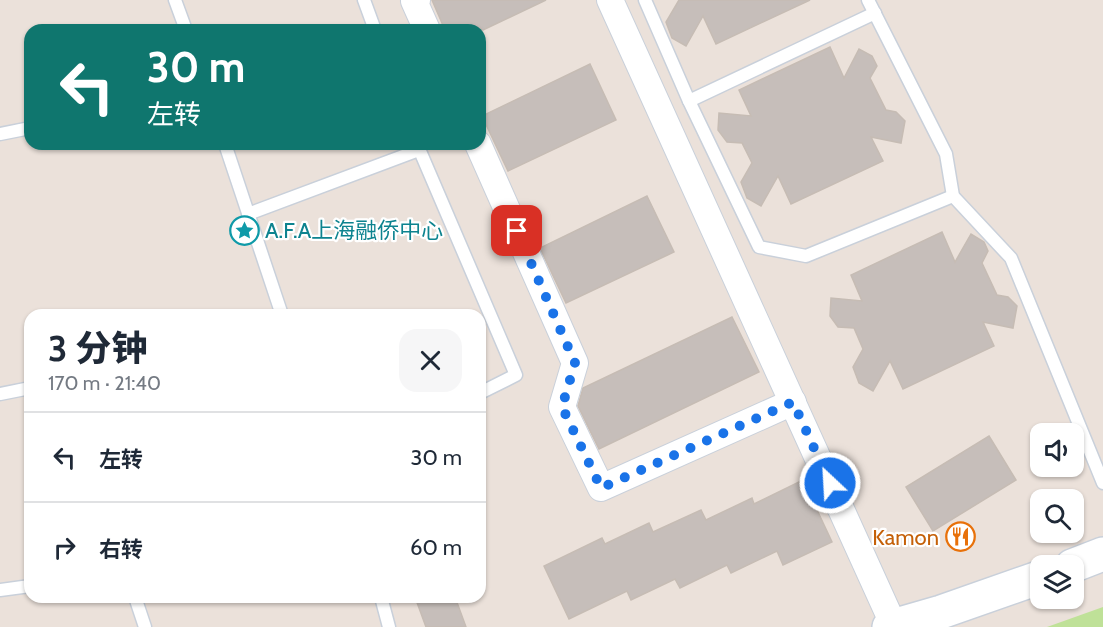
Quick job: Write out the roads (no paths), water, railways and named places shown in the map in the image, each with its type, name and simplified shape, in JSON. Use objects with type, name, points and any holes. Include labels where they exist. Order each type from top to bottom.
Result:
[{"type":"street","points":[[417,0],[414,1],[424,24]]},
{"type":"street","points":[[610,0],[892,626],[941,612],[1030,581]]},
{"type":"street","points":[[481,150],[575,363],[562,407],[601,488],[793,402]]},
{"type":"street","points":[[1084,561],[1103,554]]},
{"type":"lane","points":[[176,0],[184,24]]},
{"type":"lane","points":[[364,0],[373,24]]},
{"type":"lane","points":[[645,0],[689,100],[759,247],[806,255],[953,195]]},
{"type":"lane","points":[[868,0],[946,154],[953,195],[1011,258],[1103,483]]},
{"type":"lane","points":[[689,100],[875,13]]},
{"type":"lane","points":[[0,134],[24,129]]},
{"type":"lane","points":[[227,150],[280,309]]},
{"type":"lane","points":[[248,214],[410,150]]},
{"type":"lane","points":[[419,150],[516,375],[486,390]]},
{"type":"lane","points":[[0,394],[24,389]]},
{"type":"lane","points":[[0,590],[24,586]]},
{"type":"lane","points":[[137,603],[145,627]]},
{"type":"lane","points":[[383,603],[389,627]]},
{"type":"place","name":"A.F.A上海融侨中心","points":[[244,230]]},
{"type":"place","name":"Kamon","points":[[960,537]]}]
